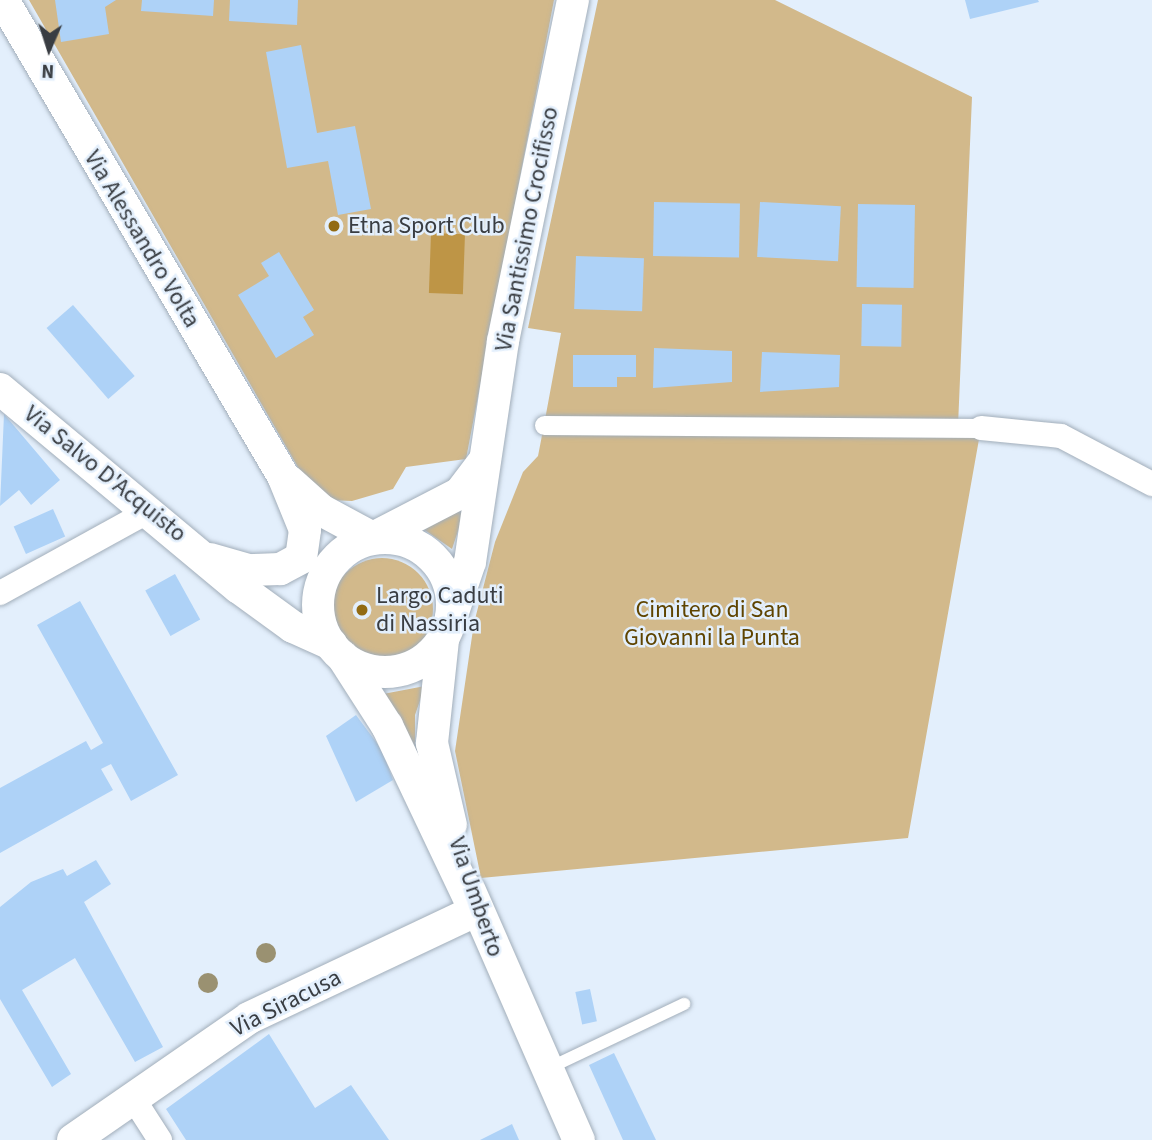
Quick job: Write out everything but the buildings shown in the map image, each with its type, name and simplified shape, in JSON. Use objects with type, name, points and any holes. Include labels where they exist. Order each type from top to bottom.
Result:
[{"type":"street","name":"Via Alessandro Volta","points":[[3,0],[284,476]]},
{"type":"street","name":"Via Santissimo Crocifisso","points":[[447,629],[470,562],[485,460],[573,0]]},
{"type":"street","name":"Via Salvo D'Acquisto","points":[[0,389],[293,627],[337,650]]},
{"type":"street","points":[[544,425],[981,428],[1061,436],[1152,484]]},
{"type":"street","points":[[211,559],[248,570],[308,560],[373,538],[460,493],[485,460]]},
{"type":"street","points":[[284,476],[321,510],[373,538],[399,540],[435,560],[447,578],[447,629],[428,657],[396,670],[362,668],[337,650]]},
{"type":"street","points":[[284,476],[318,604],[337,650],[387,726],[475,911]]},
{"type":"street","points":[[0,593],[149,510]]},
{"type":"street","name":"Via Umberto","points":[[447,629],[432,743],[475,911],[579,1140]]},
{"type":"street","name":"Via Siracusa","points":[[73,1140],[248,1018],[475,911]]},
{"type":"street","points":[[133,1098],[160,1140]]},
{"type":"lane","points":[[547,1069],[684,1004]]},
{"type":"green space","name":"Etna Sport Club","points":[[29,0],[554,0],[466,459],[406,467],[393,489],[352,501],[329,500],[303,476]]},
{"type":"green space","name":"Cimitero di San Giovanni la Punta","points":[[598,0],[775,0],[972,97],[958,426],[981,428],[908,838],[481,878],[455,751],[474,623],[495,542],[523,472],[538,456],[544,425],[561,333],[528,328]]},
{"type":"green space","points":[[468,501],[452,549],[419,526]]},
{"type":"green space","points":[[382,558],[401,562],[418,573],[429,590],[433,609],[429,628],[418,645],[401,656],[382,660],[363,656],[346,645],[335,628],[331,609],[335,590],[346,573],[363,562]]},
{"type":"green space","points":[[425,686],[415,715],[415,751],[383,694]]},
{"type":"shaded area","points":[[431,233],[465,234],[463,294],[429,293]]},
{"type":"place","name":"Etna Sport Club","points":[[334,226]]},
{"type":"place","name":"Largo Caduti di Nassiria","points":[[362,610]]}]
